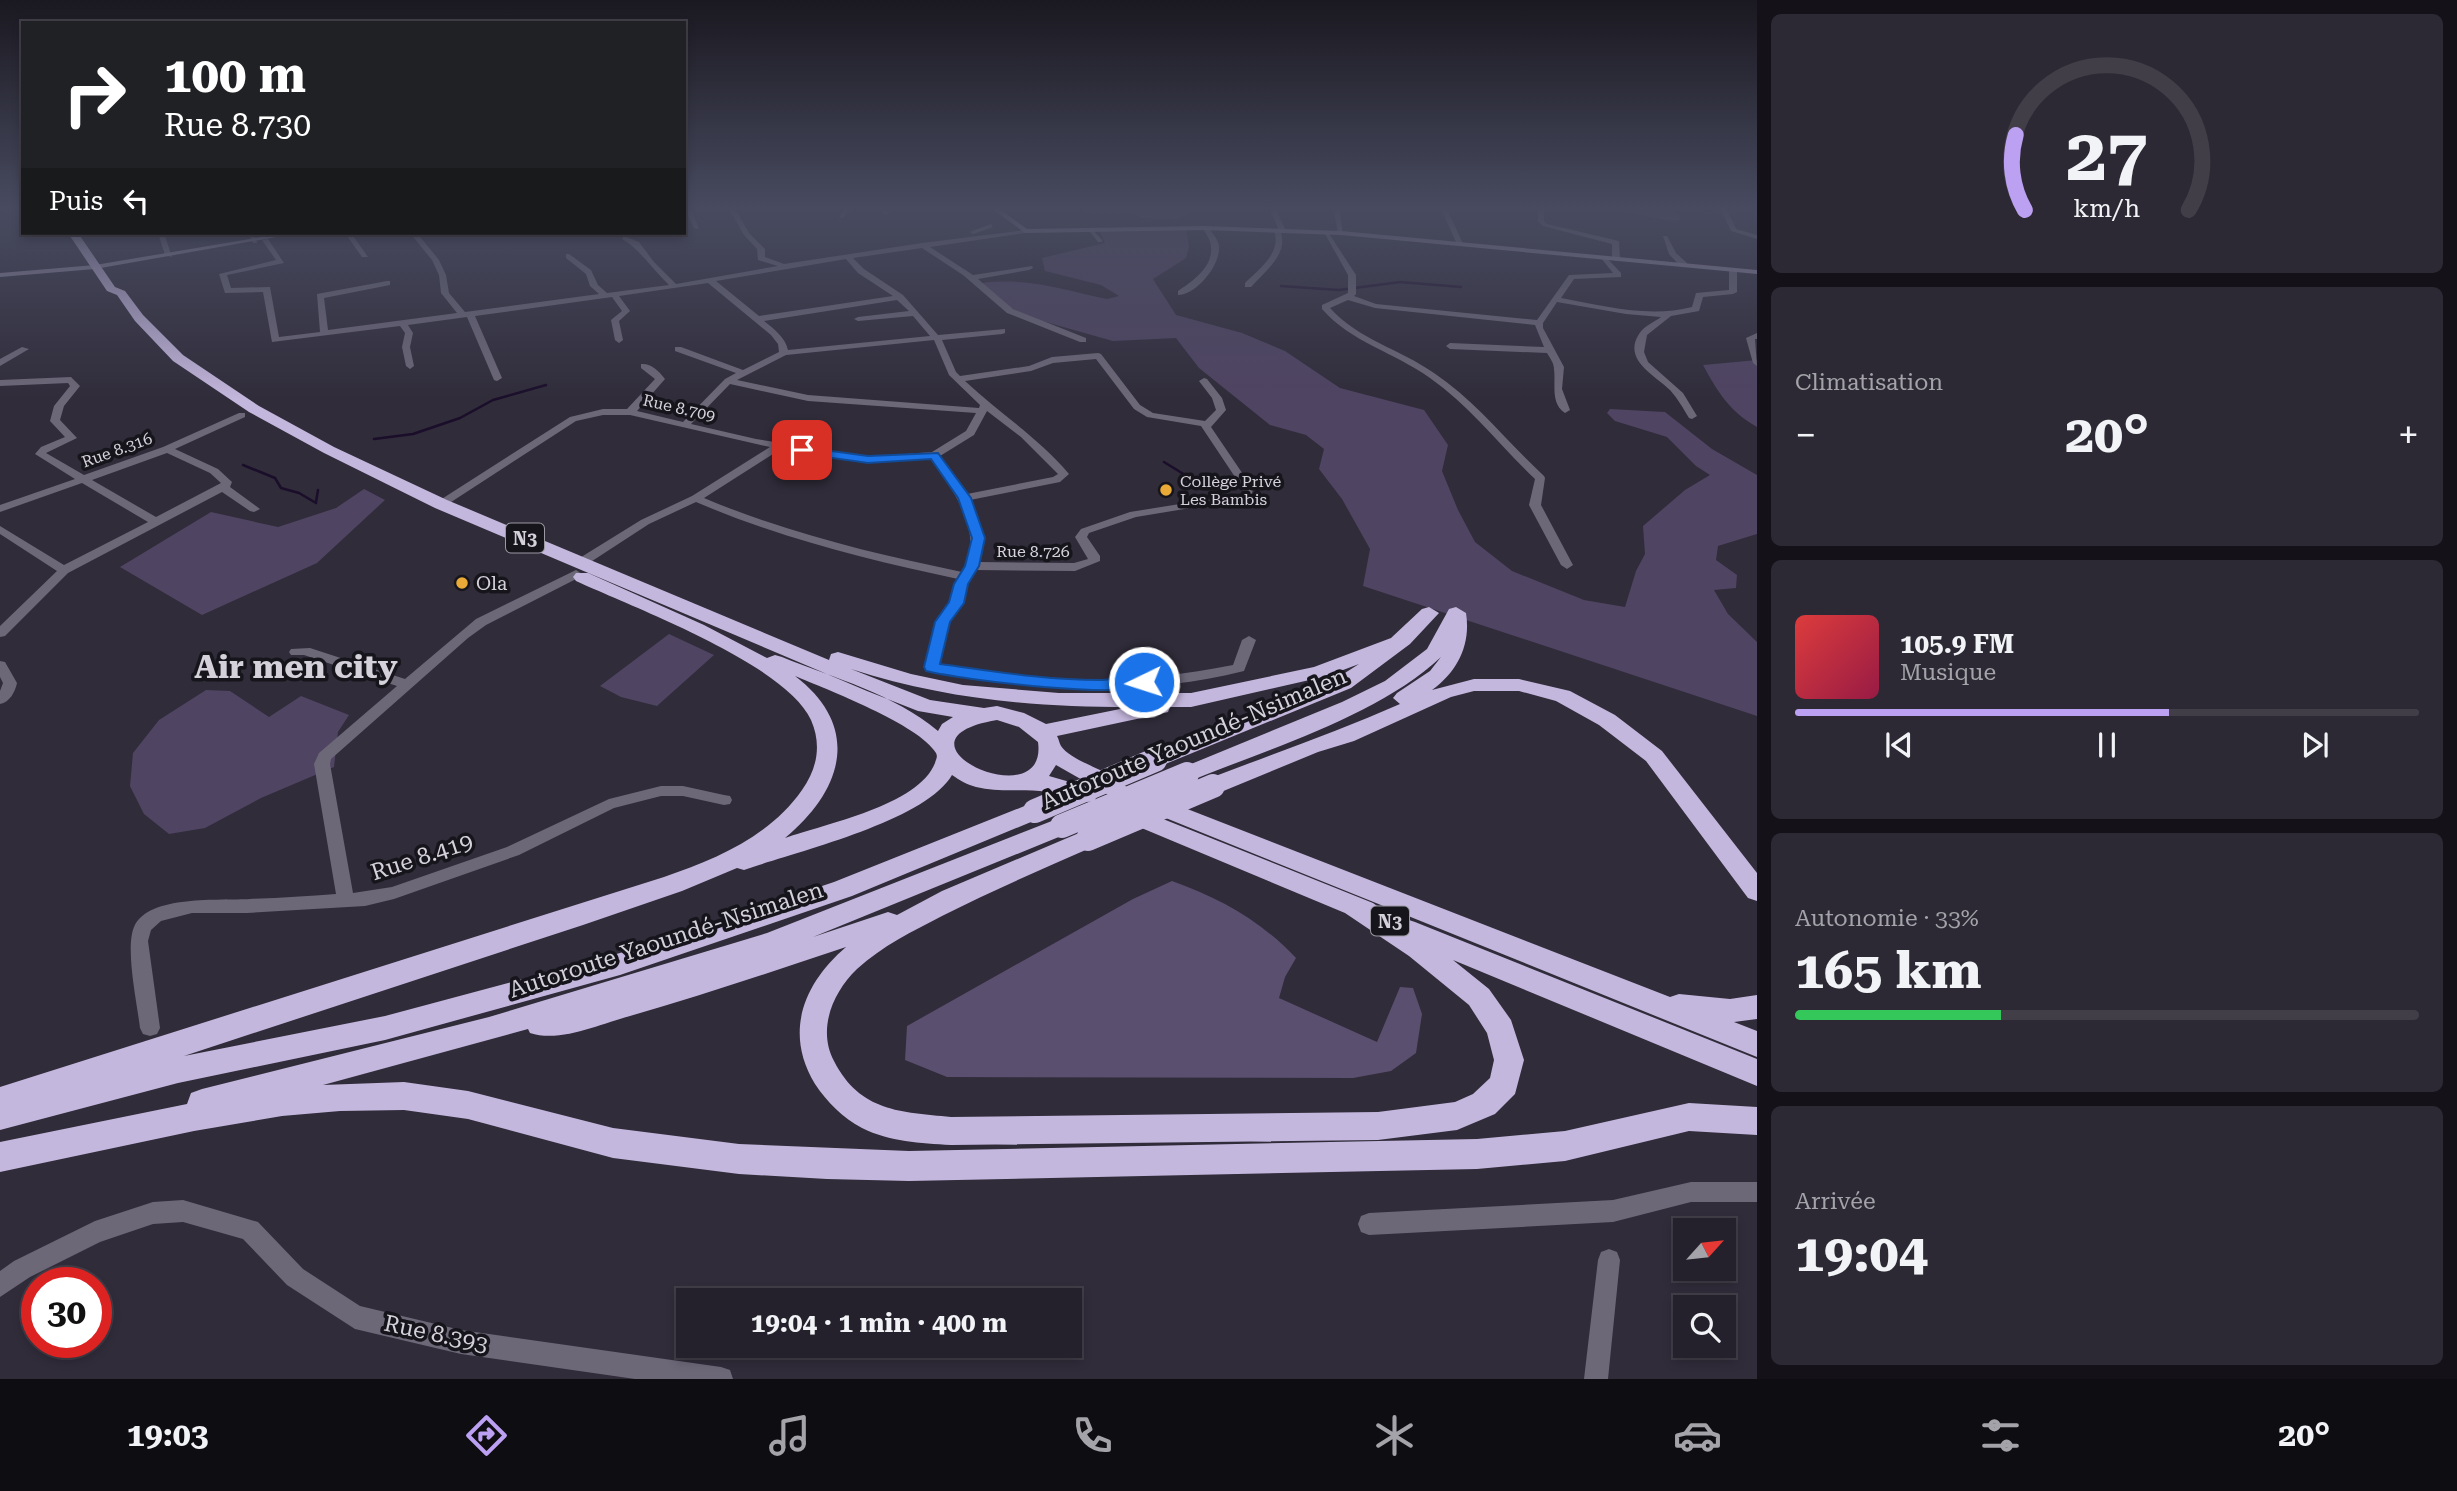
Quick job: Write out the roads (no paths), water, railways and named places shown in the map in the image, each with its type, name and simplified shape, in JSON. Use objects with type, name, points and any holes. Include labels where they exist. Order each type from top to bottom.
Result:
[{"type":"highway","name":"N3","points":[[98,271],[111,289],[121,293],[139,318],[178,358],[216,385],[329,450],[579,568]]},
{"type":"highway","name":"N3","points":[[111,289],[109,298],[119,314],[161,362],[242,415],[369,481],[690,616],[899,715],[920,727],[957,769],[986,782],[1020,781],[1070,789],[1560,994],[1757,1073]]},
{"type":"highway","name":"Autoroute Yaoundé-Nsimalen","points":[[0,1116],[178,1070],[385,1028],[620,964],[843,889],[1344,683],[1403,640],[1429,612]]},
{"type":"highway","name":"Autoroute Yaoundé-Nsimalen","points":[[0,1156],[66,1136],[393,1056],[774,941],[1350,707],[1413,672],[1435,652],[1456,613],[1459,636],[1454,657],[1424,685],[1390,707],[1310,747]]},
{"type":"highway","name":"N3","points":[[690,616],[926,706],[1015,716],[1030,723],[1046,741],[1086,774],[1117,789],[1757,1044]]},
{"type":"highway","points":[[690,616],[907,680],[963,691],[1059,700],[1191,699]]},
{"type":"highway","points":[[690,616],[788,681],[807,698],[821,720],[829,741],[826,765],[808,801],[782,828],[704,874]]},
{"type":"highway","points":[[1020,781],[1042,771],[1050,756],[1046,741],[1191,699],[1320,672],[1403,640]]},
{"type":"highway","points":[[489,1029],[567,1021],[710,982],[847,939],[962,894],[1213,786],[1310,747],[1346,736],[1444,692],[1474,685],[1520,685],[1563,696],[1608,720],[1654,756],[1757,891]]},
{"type":"highway","points":[[0,1101],[785,849],[893,810],[932,787],[944,774],[945,736],[952,726],[980,714]]},
{"type":"highway","points":[[962,894],[871,944],[846,963],[826,988],[813,1019],[815,1053],[830,1081],[854,1107],[887,1124],[951,1131],[1378,1126],[1457,1116],[1484,1104],[1504,1085],[1509,1060],[1501,1029],[1479,997],[1419,948],[1354,906]]},
{"type":"highway","points":[[1653,1004],[1730,1011],[1757,1007]]},
{"type":"highway","points":[[0,1156],[194,1117],[282,1102],[340,1097],[404,1096],[468,1105],[613,1143],[671,1151],[739,1159],[909,1166],[1478,1154],[1565,1146],[1689,1117],[1757,1121]]},
{"type":"street","points":[[0,275],[43,271]]},
{"type":"street","points":[[235,271],[223,274],[228,291],[267,289],[275,340],[674,286],[758,271]]},
{"type":"street","points":[[441,271],[446,281],[445,293],[479,328],[486,358],[497,378]]},
{"type":"street","points":[[589,271],[594,286],[610,295],[626,311],[615,320],[619,340]]},
{"type":"street","points":[[659,271],[674,286]]},
{"type":"street","points":[[862,271],[900,297],[915,313],[936,337],[951,373],[983,408],[1025,435],[1064,474],[1056,480],[964,498]]},
{"type":"street","points":[[961,271],[1010,311],[1083,340]]},
{"type":"street","points":[[971,278],[1010,271]]},
{"type":"street","points":[[1181,293],[1198,282],[1204,271]]},
{"type":"street","points":[[1248,285],[1260,271]]},
{"type":"street","points":[[1350,271],[1352,294],[1325,307],[1339,322],[1366,342],[1433,375],[1485,419],[1522,463],[1540,478],[1535,505],[1567,565]]},
{"type":"street","points":[[1539,323],[1572,277],[1618,275],[1615,271]]},
{"type":"street","points":[[1555,299],[1668,314],[1696,309],[1699,295],[1733,292],[1733,271]]},
{"type":"street","points":[[710,280],[774,333],[782,344],[784,353]]},
{"type":"street","points":[[324,334],[320,296],[387,283]]},
{"type":"street","points":[[758,319],[900,297]]},
{"type":"street","points":[[1348,297],[1375,306],[1539,323]]},
{"type":"street","points":[[858,320],[915,313]]},
{"type":"street","points":[[1668,314],[1643,334],[1641,359],[1646,367],[1671,385],[1686,403],[1692,416]]},
{"type":"street","points":[[1539,323],[1559,367],[1557,389],[1565,410]]},
{"type":"street","points":[[403,324],[409,332],[406,347],[410,366]]},
{"type":"street","points":[[684,426],[728,381],[784,353],[1002,331]]},
{"type":"street","points":[[1757,336],[1750,338],[1757,363]]},
{"type":"street","points":[[1450,346],[1550,350]]},
{"type":"street","points":[[0,363],[25,349]]},
{"type":"street","points":[[678,349],[744,373]]},
{"type":"street","points":[[957,379],[1031,368],[1052,360],[1093,356],[1102,358],[1111,377],[1136,407],[1150,415],[1197,421],[1206,426],[1221,411],[1217,398],[1204,381]]},
{"type":"street","points":[[630,412],[660,379],[644,366]]},
{"type":"street","points":[[0,383],[71,380],[75,386],[59,406],[55,421],[72,438],[45,449],[40,454],[155,521]]},
{"type":"street","points":[[728,381],[808,398],[983,408]]},
{"type":"street","points":[[983,408],[963,439],[934,455],[964,498],[978,531],[969,571],[956,603],[943,622],[934,649],[932,667],[1049,683],[1101,685],[1182,679],[1239,668],[1249,640]]},
{"type":"street","name":"Rue 8.709","points":[[441,504],[573,419],[603,412],[630,412],[778,447],[868,460],[934,455]]},
{"type":"street","name":"Rue 8.316","points":[[0,509],[167,449],[242,415]]},
{"type":"street","name":"Rue 8.726","points":[[969,571],[1086,565],[1094,561],[1094,555],[1081,537],[1085,531],[1135,513],[1247,496],[1248,489],[1206,426]]},
{"type":"street","points":[[346,900],[322,764],[330,750],[481,622],[579,568],[645,522],[696,498],[778,447]]},
{"type":"street","points":[[0,633],[64,570],[222,488],[227,482],[214,471],[167,449]]},
{"type":"street","points":[[222,488],[254,509]]},
{"type":"street","points":[[696,498],[735,516],[794,535],[969,571]]},
{"type":"street","points":[[0,529],[64,570]]},
{"type":"street","points":[[296,652],[305,651],[406,684]]},
{"type":"street","points":[[0,665],[10,683],[8,691],[0,700]]},
{"type":"street","name":"Rue 8.419","points":[[150,1028],[139,941],[143,927],[155,916],[192,906],[247,906],[346,900],[394,893],[463,870],[513,850],[609,804],[644,794],[683,791],[724,800]]},
{"type":"street","points":[[1369,1224],[1613,1211],[1691,1192],[1757,1192]]},
{"type":"street","name":"Rue 8.393","points":[[0,1285],[22,1269],[95,1232],[153,1213],[183,1212],[250,1230],[295,1277],[355,1317],[461,1342],[721,1379]]},
{"type":"street","points":[[1596,1379],[1609,1259]]},
{"type":"waterway","points":[[1281,286],[1339,290],[1400,282],[1461,287]]},
{"type":"waterway","points":[[374,439],[413,434],[460,418],[493,400],[546,385]]},
{"type":"waterway","points":[[1164,462],[1190,478]]},
{"type":"waterway","points":[[243,465],[275,478],[281,488],[299,493],[316,503]]},
{"type":"waterway","points":[[1193,480],[1206,488]]},
{"type":"waterway","points":[[316,502],[318,490]]},
{"type":"place","name":"Collège Privé Les Bambis","points":[[1166,490]]},
{"type":"place","name":"Ola","points":[[462,583]]},
{"type":"district","name":"Air men city","points":[[296,666]]}]
